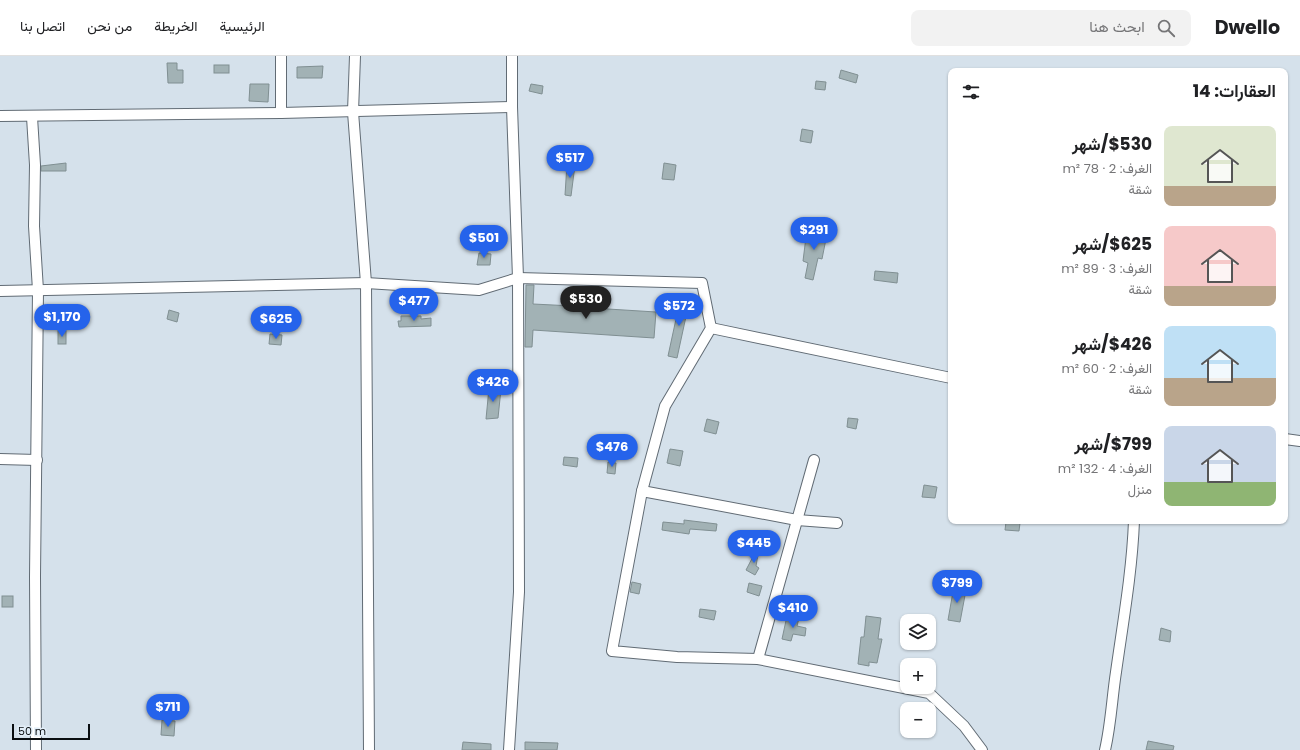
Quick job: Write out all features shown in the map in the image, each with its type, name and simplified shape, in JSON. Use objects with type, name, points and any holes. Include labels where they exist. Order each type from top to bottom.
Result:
[{"type":"street","points":[[281,56],[281,113]]},
{"type":"street","points":[[355,56],[353,112],[366,283],[369,750]]},
{"type":"street","points":[[509,750],[519,592],[518,278],[512,106],[512,56]]},
{"type":"street","points":[[0,116],[32,117],[353,112],[512,106]]},
{"type":"street","points":[[32,117],[35,165],[34,226],[38,290],[35,577],[36,750]]},
{"type":"street","points":[[0,291],[366,283],[479,290],[518,278],[702,283],[711,328],[665,406],[642,491],[612,651],[677,657],[758,659],[929,693],[964,726],[982,750]]},
{"type":"street","points":[[711,328],[948,377]]},
{"type":"street","points":[[1288,440],[1300,442]]},
{"type":"street","points":[[0,459],[36,460]]},
{"type":"street","points":[[758,659],[814,460]]},
{"type":"street","points":[[642,491],[797,520],[837,523]]},
{"type":"street","points":[[1105,750],[1128,594],[1134,541],[1134,524]]},
{"type":"building","points":[[167,63],[177,63],[177,70],[183,70],[183,83],[168,83]]},
{"type":"building","points":[[214,65],[229,65],[229,73],[214,73]]},
{"type":"building","points":[[323,66],[322,78],[297,78],[297,67]]},
{"type":"building","points":[[841,70],[858,75],[856,83],[839,78]]},
{"type":"building","points":[[816,81],[826,82],[825,90],[815,89]]},
{"type":"building","points":[[250,84],[269,84],[268,102],[249,101]]},
{"type":"building","points":[[531,84],[543,86],[542,94],[529,91]]},
{"type":"building","points":[[802,129],[813,131],[811,143],[800,141]]},
{"type":"building","points":[[66,163],[66,171],[41,171],[41,166]]},
{"type":"building","points":[[664,163],[676,165],[674,180],[662,179]]},
{"type":"building","points":[[567,164],[575,165],[571,196],[565,195]]},
{"type":"building","points":[[807,229],[827,234],[822,259],[818,258],[813,280],[805,278],[808,263],[803,261]]},
{"type":"building","points":[[479,253],[491,254],[490,265],[477,265]]},
{"type":"building","points":[[875,271],[898,273],[897,283],[874,280]]},
{"type":"building","points":[[526,285],[534,285],[533,304],[656,312],[654,338],[533,330],[532,347],[525,347]]},
{"type":"building","points":[[681,296],[690,298],[677,358],[668,356]]},
{"type":"building","points":[[169,310],[179,313],[177,322],[167,319]]},
{"type":"building","points":[[401,316],[421,316],[421,319],[431,318],[431,326],[399,327],[398,321],[401,321]]},
{"type":"building","points":[[58,331],[66,331],[66,344],[58,344]]},
{"type":"building","points":[[270,334],[282,335],[281,345],[269,344]]},
{"type":"building","points":[[489,388],[501,389],[498,418],[486,419]]},
{"type":"building","points":[[848,418],[858,419],[856,429],[847,427]]},
{"type":"building","points":[[707,419],[719,422],[716,434],[704,431]]},
{"type":"building","points":[[670,449],[683,451],[680,466],[667,463]]},
{"type":"building","points":[[564,457],[578,458],[577,467],[563,465]]},
{"type":"building","points":[[608,462],[616,463],[615,474],[607,473]]},
{"type":"building","points":[[924,485],[937,487],[935,498],[922,497]]},
{"type":"building","points":[[684,520],[717,524],[716,531],[690,529],[689,534],[662,530],[663,522],[684,524]]},
{"type":"building","points":[[1006,524],[1020,524],[1019,531],[1005,530]]},
{"type":"building","points":[[757,549],[759,549],[756,566],[759,568],[755,575],[746,570]]},
{"type":"building","points":[[632,582],[641,584],[639,594],[630,592]]},
{"type":"building","points":[[749,583],[762,586],[759,596],[747,592]]},
{"type":"building","points":[[954,586],[966,590],[960,622],[948,620]]},
{"type":"building","points":[[2,596],[13,596],[13,607],[2,607]]},
{"type":"building","points":[[700,609],[716,611],[714,620],[699,617]]},
{"type":"building","points":[[787,616],[799,618],[797,626],[806,628],[805,636],[793,634],[791,641],[782,639]]},
{"type":"building","points":[[866,616],[881,618],[878,639],[882,639],[877,663],[869,662],[869,666],[858,664],[861,637],[864,637]]},
{"type":"building","points":[[1161,628],[1171,631],[1170,642],[1159,640]]},
{"type":"building","points":[[162,720],[175,721],[174,736],[161,735]]},
{"type":"building","points":[[1148,741],[1174,746],[1173,750],[1146,750]]},
{"type":"building","points":[[463,742],[491,744],[491,750],[462,750]]},
{"type":"building","points":[[525,742],[558,743],[557,750],[525,750]]}]
